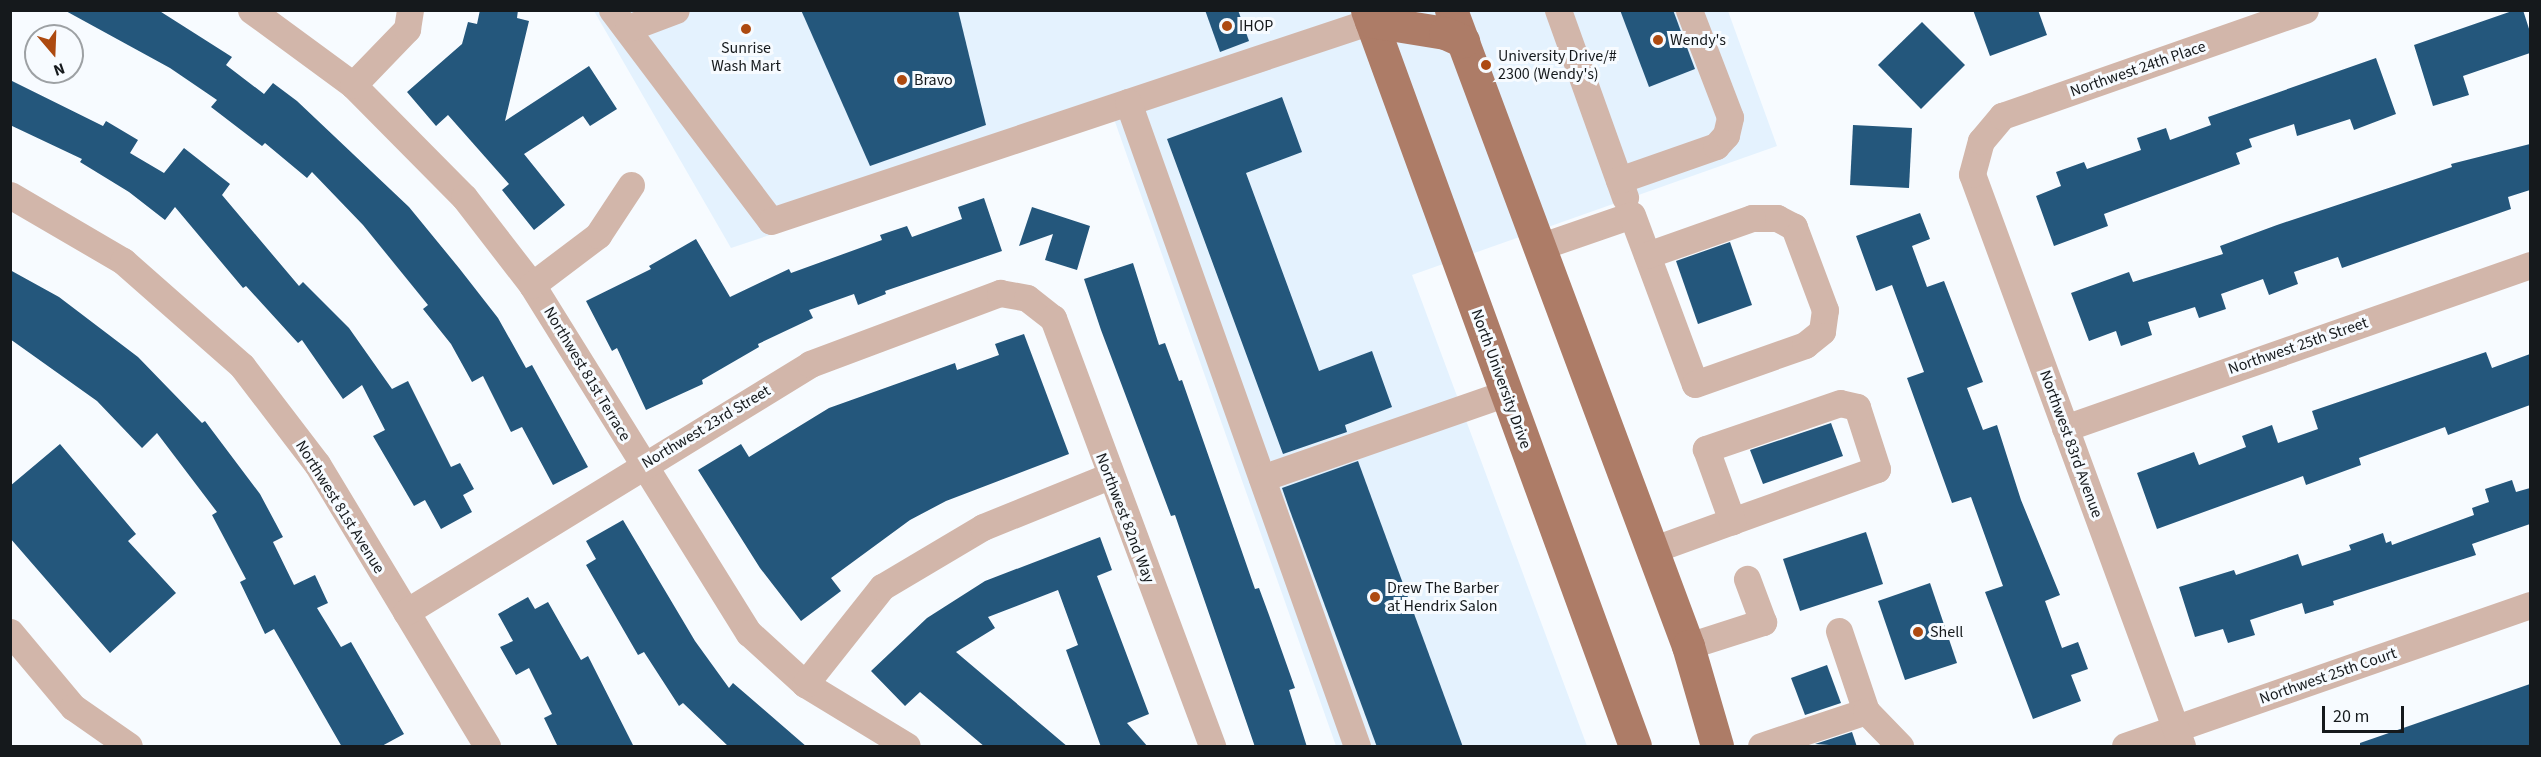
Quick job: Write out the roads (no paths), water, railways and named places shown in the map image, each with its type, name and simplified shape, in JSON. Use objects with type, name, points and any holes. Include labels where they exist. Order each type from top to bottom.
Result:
[{"type":"main road","points":[[1451,10],[1688,646],[1718,747]]},
{"type":"main road","points":[[1369,16],[1445,33],[1463,41]]},
{"type":"main road","name":"North University Drive","points":[[1369,16],[1635,747]]},
{"type":"street","name":"Northwest 81st Terrace","points":[[251,10],[353,85],[464,197],[532,285],[749,633],[805,684],[907,747]]},
{"type":"street","points":[[353,85],[407,29],[410,10]]},
{"type":"street","points":[[676,10],[620,19],[771,221],[1128,102],[1369,16]]},
{"type":"street","points":[[1558,10],[1619,180],[1695,384],[1806,345],[1822,331],[1825,310],[1794,227],[1777,218],[1752,218],[1647,255]]},
{"type":"street","points":[[1619,180],[1716,146],[1726,135],[1730,117],[1689,10]]},
{"type":"street","name":"Northwest 24th Place","points":[[1981,141],[2002,116],[2304,10]]},
{"type":"street","points":[[1128,102],[1357,747]]},
{"type":"street","name":"Northwest 83rd Avenue","points":[[1981,141],[1972,174],[2179,738]]},
{"type":"street","points":[[532,285],[598,235],[631,185]]},
{"type":"street","name":"Northwest 81st Avenue","points":[[10,195],[123,261],[242,366],[317,464],[488,747]]},
{"type":"street","points":[[1539,247],[1632,215]]},
{"type":"street","name":"Northwest 25th Street","points":[[2065,428],[2530,265]]},
{"type":"street","name":"Northwest 23rd Street","points":[[406,612],[810,364],[1000,293],[1027,298]]},
{"type":"street","name":"Northwest 82nd Way","points":[[1027,298],[1053,318],[1109,476],[1212,747]]},
{"type":"street","points":[[1262,478],[1506,393]]},
{"type":"street","points":[[1652,550],[1877,469],[1857,407],[1840,403],[1706,448],[1732,521]]},
{"type":"street","points":[[805,684],[882,587],[983,527],[1109,476]]},
{"type":"street","points":[[1688,646],[1763,622],[1747,579]]},
{"type":"street","name":"Northwest 25th Court","points":[[2125,747],[2179,738],[2530,605]]},
{"type":"street","points":[[1839,631],[1866,711],[1900,747]]},
{"type":"street","points":[[10,632],[73,707],[129,747]]},
{"type":"street","points":[[1761,747],[1866,711]]},
{"type":"place","name":"IHOP","points":[[1227,26]]},
{"type":"place","name":"Sunrise Wash Mart","points":[[746,29]]},
{"type":"place","name":"Wendy's","points":[[1658,40]]},
{"type":"place","name":"University Drive/# 2300 (Wendy's)","points":[[1486,65]]},
{"type":"place","name":"Bravo","points":[[902,80]]},
{"type":"place","name":"Drew The Barber at Hendrix Salon","points":[[1375,597]]},
{"type":"place","name":"Shell","points":[[1918,632]]}]
